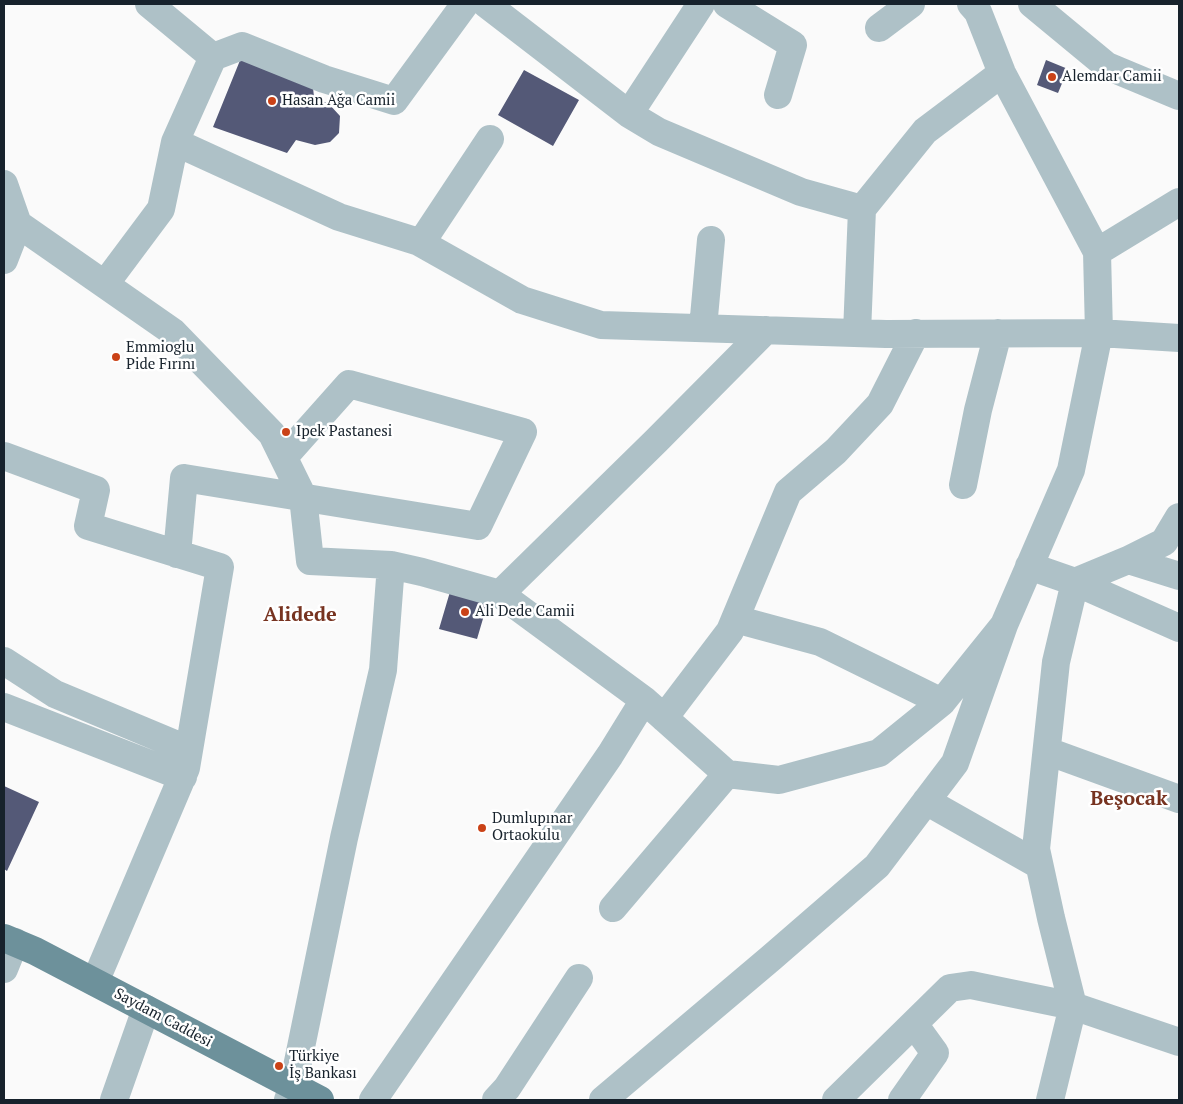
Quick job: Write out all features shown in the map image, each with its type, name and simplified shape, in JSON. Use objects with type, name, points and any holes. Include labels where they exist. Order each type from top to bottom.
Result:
[{"type":"main road","name":"Saydam Caddesi","points":[[9,940],[146,1009],[290,1093],[320,1100]]},
{"type":"street","points":[[149,4],[213,57]]},
{"type":"street","points":[[105,284],[161,209],[175,142],[213,57],[242,46],[324,78],[394,101],[465,4]]},
{"type":"street","points":[[486,4],[629,114],[659,132],[801,192],[862,209]]},
{"type":"street","points":[[629,114],[701,4]]},
{"type":"street","points":[[727,4],[793,45],[778,94]]},
{"type":"street","points":[[879,28],[911,4]]},
{"type":"street","points":[[1032,4],[1107,66],[1179,96]]},
{"type":"street","points":[[603,1100],[772,958],[877,866],[955,763],[1004,625],[1071,470],[1100,333],[1097,252],[1002,73],[979,6]]},
{"type":"street","points":[[857,333],[862,209],[925,131],[1002,73]]},
{"type":"street","points":[[421,244],[490,139]]},
{"type":"street","points":[[175,142],[339,217],[421,244],[522,300],[601,324],[857,333],[1100,333],[1179,338]]},
{"type":"street","points":[[4,184],[18,224],[173,332],[272,434],[303,497],[310,561],[391,565],[500,594],[644,700],[727,774],[779,780],[879,753],[942,702],[1004,625]]},
{"type":"street","points":[[1097,252],[1179,202]]},
{"type":"street","points":[[4,260],[18,224]]},
{"type":"street","points":[[702,328],[711,240]]},
{"type":"street","points":[[500,594],[766,330]]},
{"type":"street","points":[[664,718],[730,631],[788,492],[836,451],[880,404],[916,334]]},
{"type":"street","points":[[963,485],[978,410],[998,334]]},
{"type":"street","points":[[177,554],[184,478],[478,526],[522,432],[349,384],[284,457]]},
{"type":"street","points":[[4,456],[96,490],[88,526],[220,567],[186,768],[94,982]]},
{"type":"street","points":[[1075,582],[1128,560],[1164,542],[1179,517]]},
{"type":"street","points":[[1128,560],[1179,576]]},
{"type":"street","points":[[290,1093],[344,838],[383,670],[391,565]]},
{"type":"street","points":[[1029,566],[1075,582],[1179,628]]},
{"type":"street","points":[[1050,1100],[1073,1006],[1036,849],[1056,662],[1075,582]]},
{"type":"street","points":[[735,619],[820,642],[942,702]]},
{"type":"street","points":[[4,661],[55,694],[189,750]]},
{"type":"street","points":[[373,1100],[610,755],[644,700]]},
{"type":"street","points":[[4,707],[182,777]]},
{"type":"street","points":[[1047,751],[1179,799]]},
{"type":"street","points":[[613,908],[727,774]]},
{"type":"street","points":[[926,801],[1039,865]]},
{"type":"street","points":[[4,970],[9,940]]},
{"type":"street","points":[[496,1100],[507,1088],[579,978]]},
{"type":"street","points":[[836,1100],[950,988],[970,985],[1073,1006],[1179,1042]]},
{"type":"street","points":[[114,1100],[146,1009]]},
{"type":"street","points":[[902,1100],[935,1053],[914,1024]]},
{"type":"building","name":"Hasan Ağa Camii","points":[[243,53],[312,78],[314,97],[329,104],[340,116],[339,133],[330,142],[315,145],[296,140],[287,153],[213,127]]},
{"type":"building","name":"Alemdar Camii","points":[[1046,60],[1068,69],[1058,93],[1037,85]]},
{"type":"building","points":[[524,70],[579,100],[553,146],[498,115]]},
{"type":"building","name":"Ali Dede Camii","points":[[452,585],[490,595],[477,639],[439,629]]},
{"type":"building","points":[[4,786],[39,802],[7,871],[4,869]]},
{"type":"place","name":"Alemdar Camii","points":[[1052,77]]},
{"type":"place","name":"Hasan Ağa Camii","points":[[272,101]]},
{"type":"place","name":"Emmioglu Pide Fırını","points":[[116,357]]},
{"type":"place","name":"Ipek Pastanesi","points":[[286,432]]},
{"type":"place","name":"Ali Dede Camii","points":[[465,612]]},
{"type":"place","name":"Dumlupınar Ortaokulu","points":[[482,828]]},
{"type":"place","name":"Türkiye İş Bankası","points":[[279,1066]]},
{"type":"district","name":"Alidede","points":[[300,615]]},
{"type":"district","name":"Beşocak","points":[[1129,799]]}]
